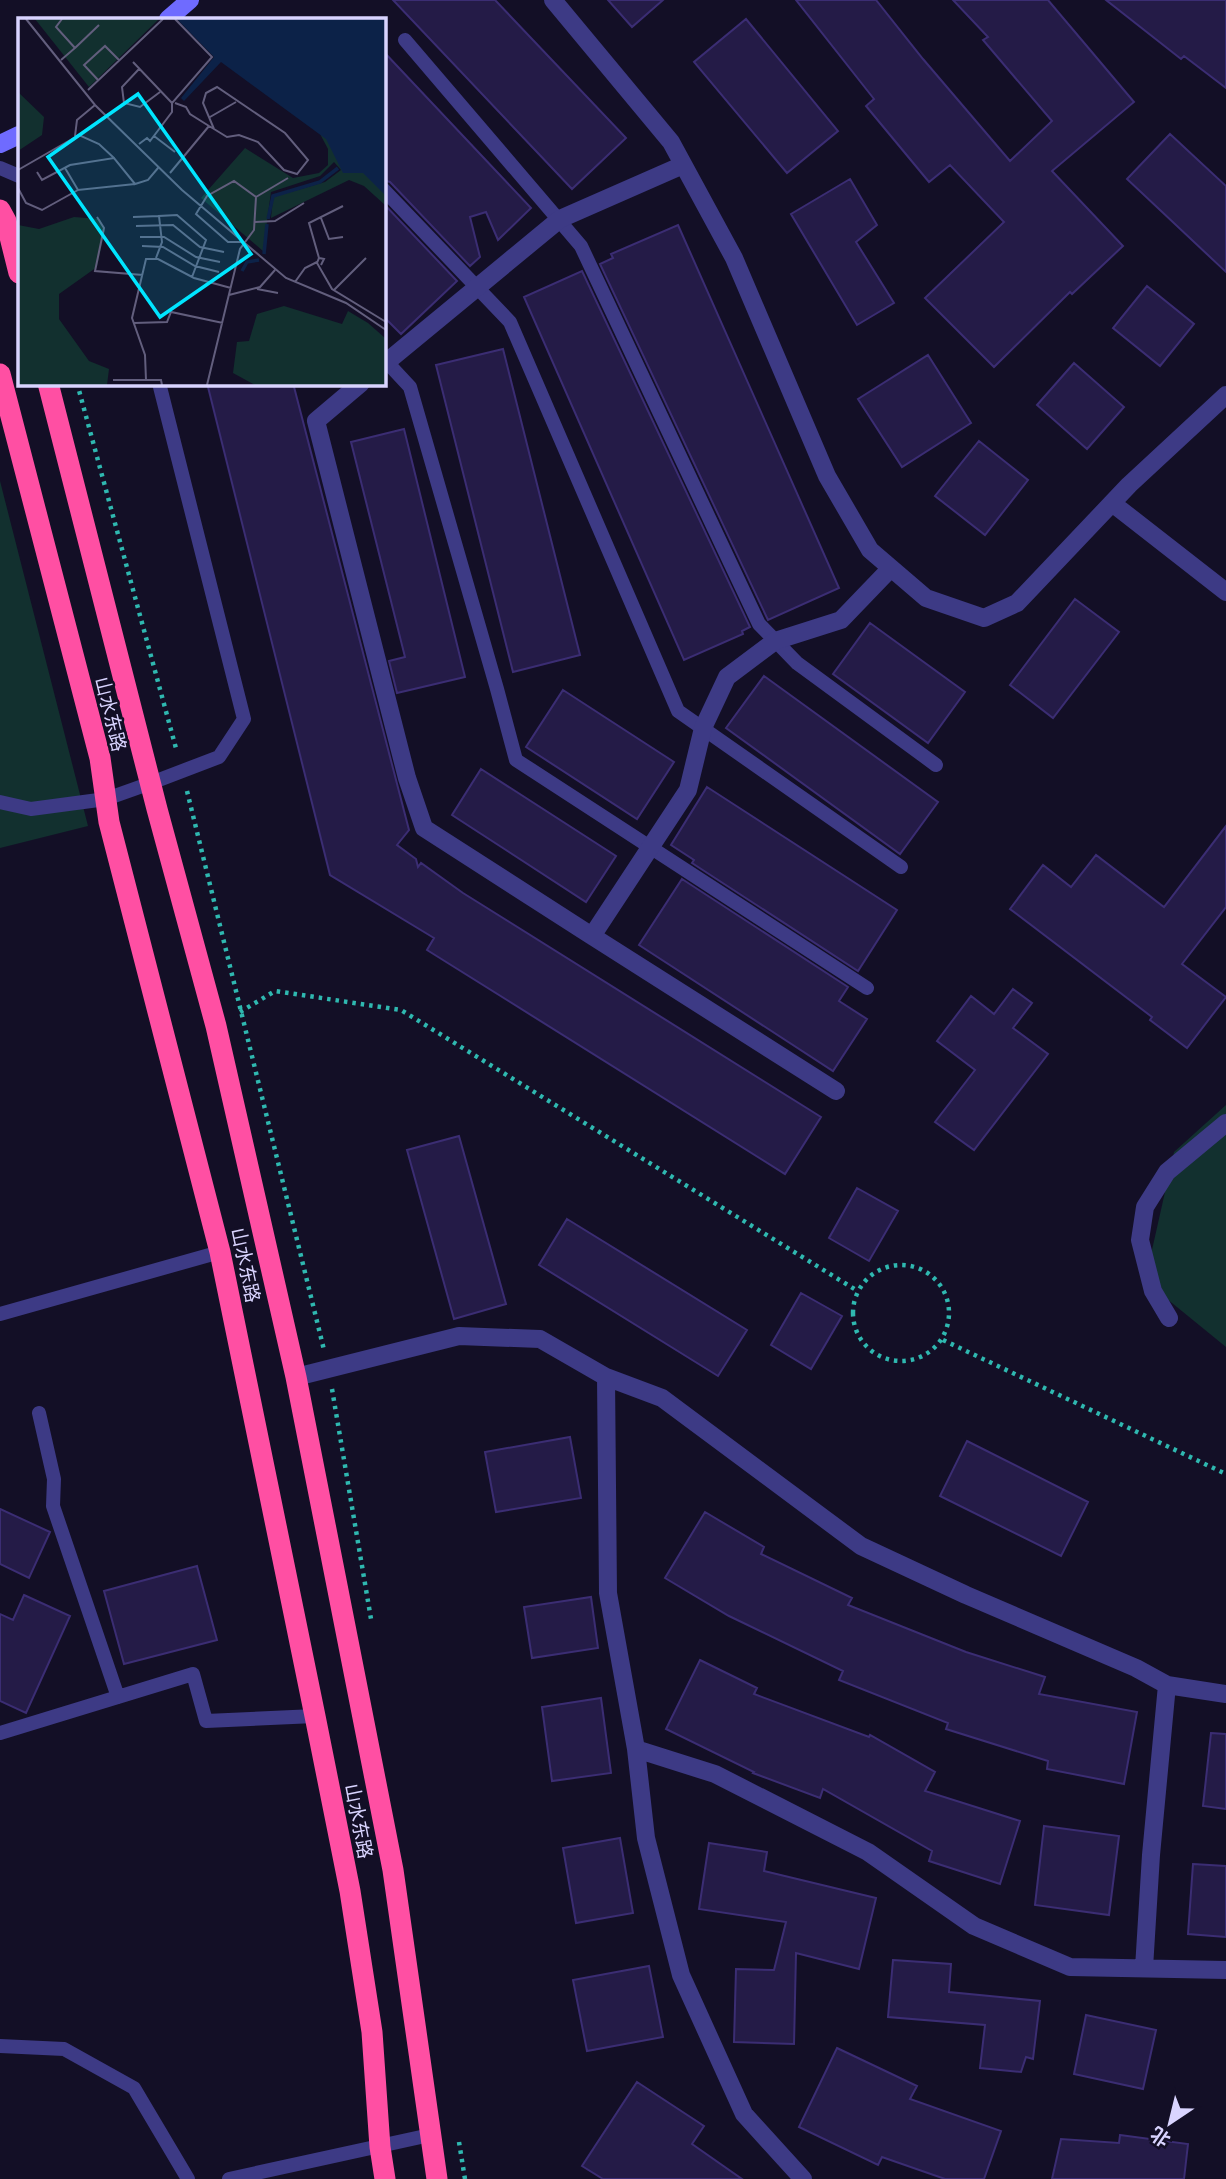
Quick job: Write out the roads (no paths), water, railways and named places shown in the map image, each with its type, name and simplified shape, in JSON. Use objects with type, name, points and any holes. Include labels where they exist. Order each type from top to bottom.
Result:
[{"type":"highway","points":[[0,210],[6,221],[18,269]]},
{"type":"highway","name":"山水东路","points":[[0,374],[100,758],[109,822],[220,1252],[350,1891],[372,2032],[384,2179]]},
{"type":"highway","name":"山水东路","points":[[49,385],[216,1026],[296,1377],[393,1870],[437,2179]]},
{"type":"street","points":[[169,18],[190,0]]},
{"type":"street","points":[[553,0],[671,142],[734,258],[827,477],[870,550],[926,598],[984,618],[1017,603],[1112,503],[1226,395]]},
{"type":"street","points":[[0,144],[18,135]]},
{"type":"street","points":[[385,360],[560,219],[683,165]]},
{"type":"street","points":[[359,385],[316,421],[407,778],[424,828],[836,1091]]},
{"type":"street","points":[[1112,503],[1226,592]]},
{"type":"street","points":[[592,936],[688,790],[703,729],[727,677],[775,641],[841,620],[891,568]]},
{"type":"street","points":[[1169,1318],[1153,1291],[1140,1240],[1145,1207],[1167,1172],[1226,1123]]},
{"type":"street","points":[[296,1377],[459,1336],[540,1339],[606,1377],[662,1398],[861,1546],[966,1595],[1136,1668],[1167,1685],[1226,1694]]},
{"type":"street","points":[[606,1377],[608,1593],[636,1749],[646,1838],[681,1975],[744,2114],[803,2179]]},
{"type":"street","points":[[1144,1968],[1151,1855],[1167,1685]]},
{"type":"street","points":[[636,1749],[715,1774],[868,1852],[974,1926],[1070,1967],[1226,1970]]},
{"type":"lane","points":[[405,40],[581,246],[759,624],[797,663],[936,765]]},
{"type":"lane","points":[[0,168],[18,176]]},
{"type":"lane","points":[[385,191],[510,322],[678,711],[901,867]]},
{"type":"lane","points":[[385,362],[410,387],[516,760],[867,988]]},
{"type":"lane","points":[[0,802],[31,809],[106,799],[219,757],[244,719],[160,385]]},
{"type":"lane","points":[[0,1314],[220,1252]]},
{"type":"lane","points":[[39,1413],[54,1479],[52,1506],[118,1697]]},
{"type":"lane","points":[[0,1733],[193,1674],[206,1721],[315,1716]]},
{"type":"lane","points":[[0,2046],[64,2049],[134,2088],[188,2179]]},
{"type":"lane","points":[[229,2179],[430,2135]]}]
